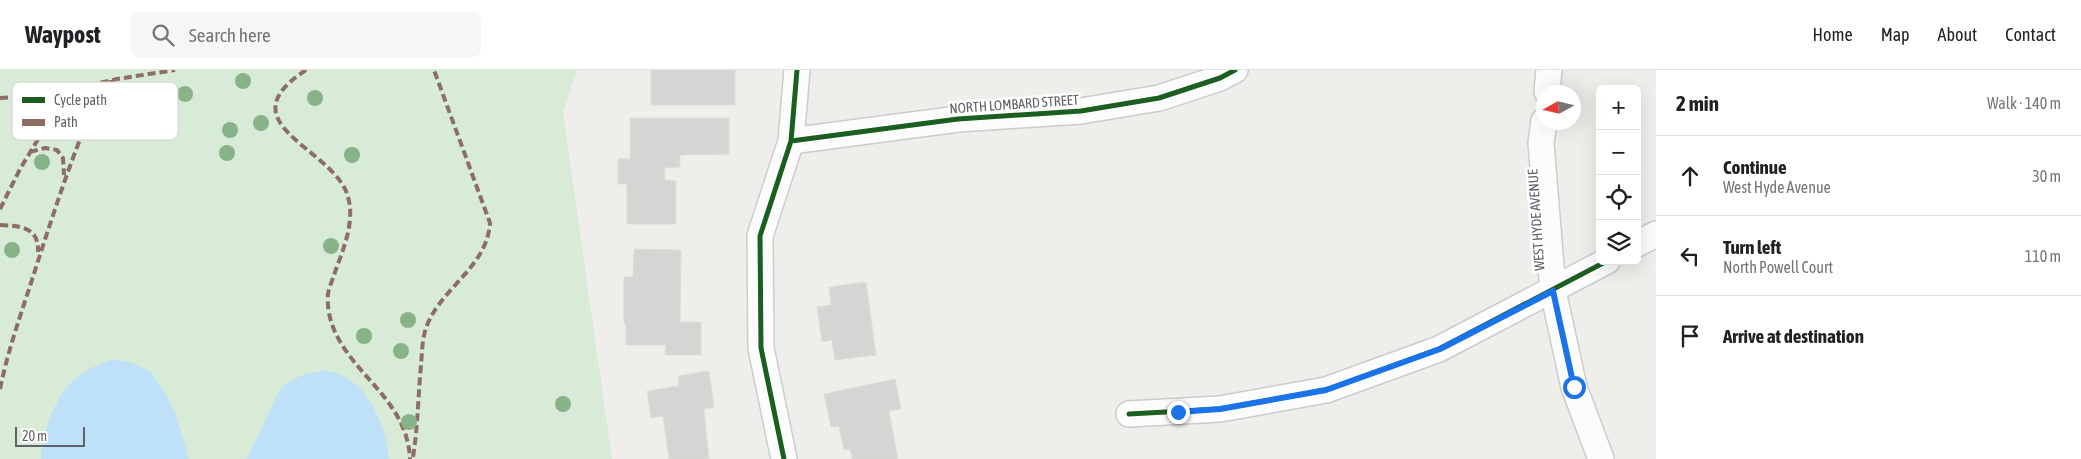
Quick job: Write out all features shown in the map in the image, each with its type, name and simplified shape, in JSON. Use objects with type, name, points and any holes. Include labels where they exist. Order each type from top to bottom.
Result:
[{"type":"street","points":[[784,459],[761,348],[760,236],[791,141],[797,70]]},
{"type":"street","name":"NORTH LOMBARD STREET","points":[[791,141],[958,118],[1081,111],[1159,98],[1220,78],[1235,70]]},
{"type":"street","points":[[1548,85],[1549,70]]},
{"type":"street","name":"WEST HYDE AVENUE","points":[[1543,130],[1541,143],[1553,291],[1574,387],[1601,459]]},
{"type":"street","points":[[1641,242],[1656,234]]},
{"type":"street","points":[[1129,414],[1220,409],[1326,390],[1440,349],[1600,265]]},
{"type":"green space","points":[[0,70],[577,70],[563,113],[612,459],[0,459]]},
{"type":"water","points":[[115,359],[133,363],[150,371],[175,412],[189,459],[41,459],[42,446],[48,424],[58,400],[65,390],[81,375],[102,363]]},
{"type":"water","points":[[325,371],[339,374],[352,382],[371,403],[384,431],[389,459],[247,459],[279,391],[289,382],[300,376]]},
{"type":"building","points":[[651,70],[735,70],[735,105],[651,105]]},
{"type":"building","points":[[630,118],[729,118],[729,154],[680,155],[680,167],[664,168],[665,180],[676,181],[676,224],[627,224],[627,184],[618,184],[618,159],[630,159]]},
{"type":"building","points":[[634,249],[681,250],[680,322],[701,322],[701,355],[665,355],[666,345],[626,345],[624,277],[633,277]]},
{"type":"building","points":[[866,282],[876,355],[835,360],[832,340],[822,342],[817,307],[831,305],[829,287]]},
{"type":"building","points":[[709,371],[714,407],[704,409],[709,459],[669,459],[663,416],[651,418],[647,391],[679,386],[678,376]]},
{"type":"building","points":[[895,379],[901,409],[889,411],[898,459],[852,459],[850,449],[844,450],[839,426],[831,427],[824,394]]},
{"type":"marked path","points":[[104,82],[175,70]]},
{"type":"marked path","points":[[306,70],[284,88],[276,105],[278,119],[288,133],[335,175],[346,191],[349,201],[350,222],[348,232],[328,294],[330,319],[342,344],[378,389],[399,420],[407,438],[410,459]]},
{"type":"marked path","points":[[413,457],[422,347],[426,328],[441,301],[481,253],[487,239],[490,223],[434,70]]},
{"type":"marked path","points":[[110,82],[117,79]]},
{"type":"marked path","points":[[0,98],[12,97]]},
{"type":"marked path","points":[[0,209],[20,169],[38,140]]},
{"type":"marked path","points":[[0,389],[8,356],[52,218],[80,140]]},
{"type":"marked path","points":[[30,152],[45,148],[57,150],[63,158],[64,175]]},
{"type":"marked path","points":[[0,225],[22,227],[32,233],[38,244],[38,252]]},
{"type":"cycle path","points":[[784,459],[761,348],[760,236],[791,141],[797,70]]},
{"type":"cycle path","points":[[791,141],[958,119],[1081,111],[1159,98],[1220,78],[1235,70]]},
{"type":"cycle path","points":[[1129,414],[1220,409],[1326,390],[1439,349],[1599,265]]},
{"type":"route","points":[[1178,412],[1220,409],[1326,390],[1440,349],[1553,291],[1574,387]]}]
